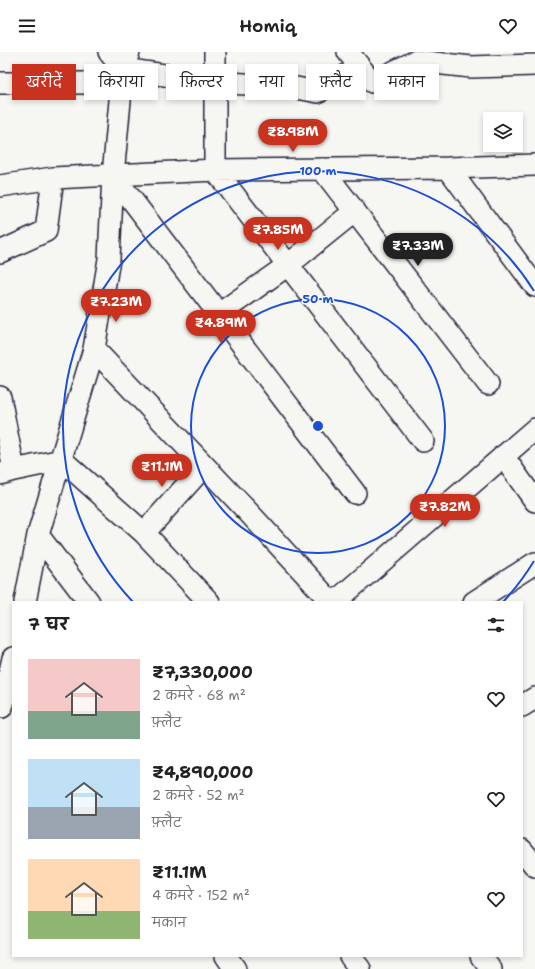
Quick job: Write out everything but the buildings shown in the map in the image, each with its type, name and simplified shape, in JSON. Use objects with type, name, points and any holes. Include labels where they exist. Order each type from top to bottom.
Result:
[{"type":"street","points":[[109,52],[121,64]]},
{"type":"street","points":[[215,52],[215,64]]},
{"type":"street","points":[[237,83],[291,87],[318,92],[354,60],[372,82],[416,62],[471,67],[501,59],[535,66]]},
{"type":"street","points":[[0,83],[84,73]]},
{"type":"street","points":[[25,601],[38,535],[62,460],[94,349],[109,259],[114,175],[122,100]]},
{"type":"street","points":[[215,100],[215,170],[423,442]]},
{"type":"street","points":[[0,186],[53,178],[215,170],[448,168],[535,165]]},
{"type":"street","points":[[448,168],[534,282]]},
{"type":"street","points":[[322,169],[488,384]]},
{"type":"street","points":[[114,175],[354,493]]},
{"type":"street","points":[[0,252],[46,231],[53,178]]},
{"type":"street","points":[[219,314],[288,265],[354,211]]},
{"type":"street","points":[[94,349],[330,601]]},
{"type":"street","points":[[0,397],[7,472],[62,460]]},
{"type":"street","points":[[336,601],[535,429]]},
{"type":"street","points":[[503,456],[535,501]]},
{"type":"street","points":[[62,460],[144,532],[208,601]]},
{"type":"street","points":[[144,532],[204,466]]},
{"type":"street","points":[[38,535],[88,601]]},
{"type":"street","points":[[476,601],[535,565]]},
{"type":"street","points":[[0,708],[12,662]]},
{"type":"street","points":[[523,705],[535,698]]},
{"type":"street","points":[[523,851],[535,866]]},
{"type":"street","points":[[227,957],[235,969]]},
{"type":"street","points":[[351,957],[360,969]]},
{"type":"street","points":[[482,957],[491,969]]}]
